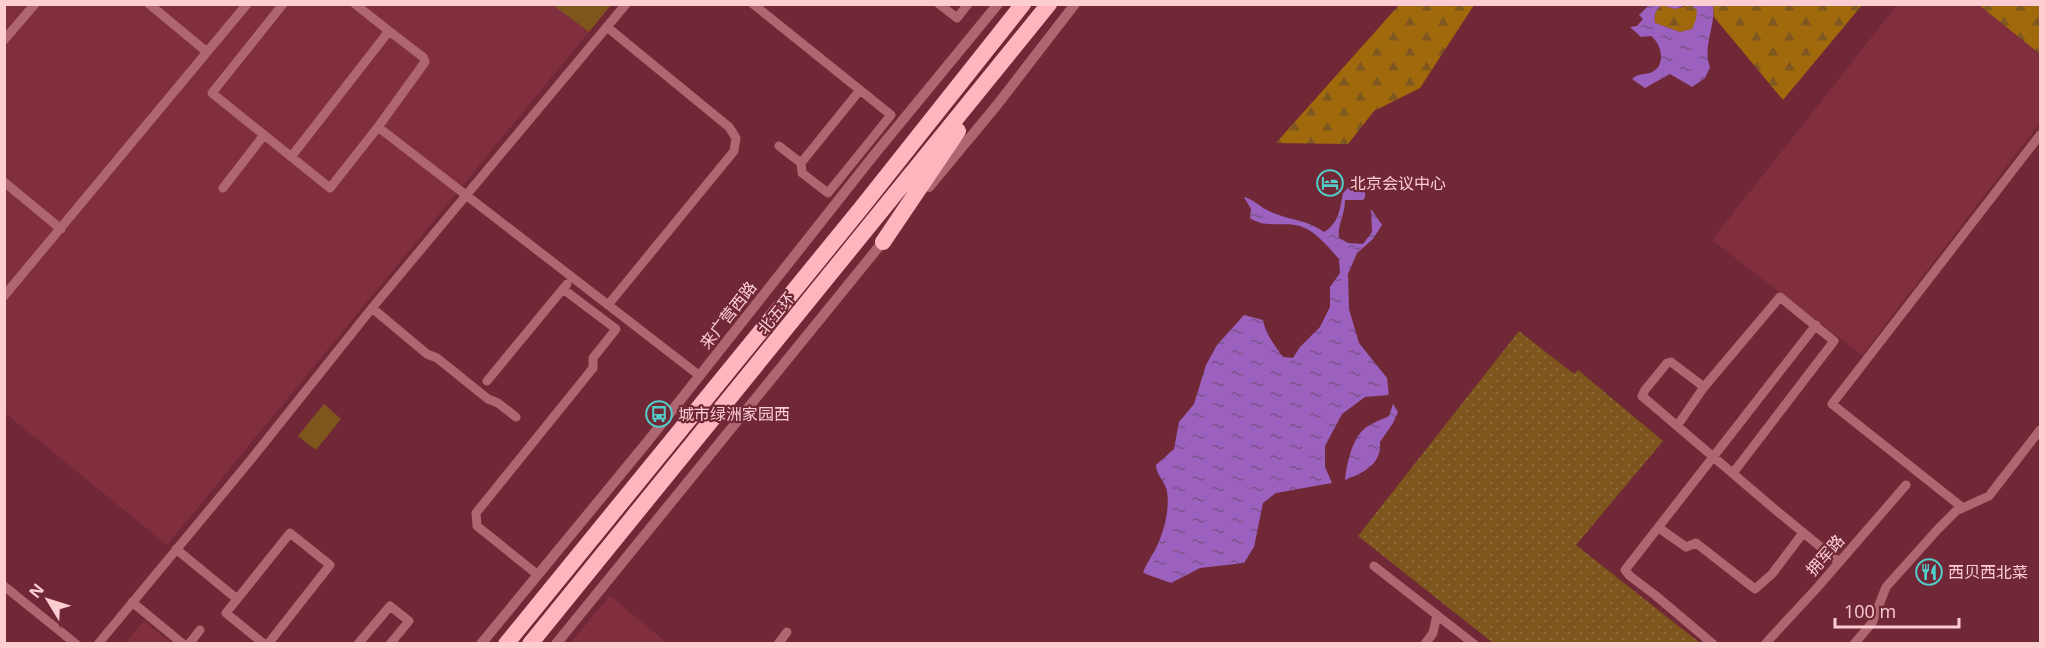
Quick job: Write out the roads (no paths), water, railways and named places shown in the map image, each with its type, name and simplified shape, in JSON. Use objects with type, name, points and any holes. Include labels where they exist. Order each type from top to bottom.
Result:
[{"type":"highway","name":"北五环","points":[[506,644],[862,207],[1023,4]]},
{"type":"highway","name":"北五环","points":[[530,644],[1049,4]]},
{"type":"highway","points":[[882,242],[945,151],[1002,62]]},
{"type":"street","points":[[4,40],[35,4]]},
{"type":"street","points":[[149,4],[207,52]]},
{"type":"street","points":[[4,296],[247,4]]},
{"type":"street","points":[[283,4],[212,93],[330,188],[425,62],[423,57],[355,4]]},
{"type":"street","points":[[98,644],[249,462],[464,195],[626,4]]},
{"type":"street","points":[[753,4],[861,90],[891,115],[828,193],[802,173],[801,163],[861,90]]},
{"type":"street","points":[[939,4],[957,18],[968,4]]},
{"type":"street","name":"来广营西路","points":[[481,644],[700,376],[864,167],[998,4]]},
{"type":"street","points":[[556,644],[882,242],[998,105],[1075,4]]},
{"type":"street","points":[[607,27],[729,127],[736,138],[734,151],[608,306]]},
{"type":"street","points":[[291,157],[389,31]]},
{"type":"street","points":[[378,127],[700,376]]},
{"type":"street","points":[[223,188],[264,135]]},
{"type":"street","points":[[1964,508],[1832,404],[2040,135]]},
{"type":"street","points":[[779,146],[801,163]]},
{"type":"street","points":[[855,159],[864,167]]},
{"type":"street","points":[[4,182],[61,229]]},
{"type":"street","points":[[487,381],[572,278]]},
{"type":"street","points":[[563,289],[616,329]]},
{"type":"street","points":[[1677,426],[1704,387],[1780,297],[1816,325],[1834,341],[1733,473]]},
{"type":"street","points":[[372,308],[427,354],[436,358],[488,399],[498,403],[516,417]]},
{"type":"street","points":[[538,575],[477,526],[476,513],[593,368],[593,358],[625,318]]},
{"type":"street","points":[[1713,644],[1625,570],[1816,325]]},
{"type":"street","points":[[1704,387],[1671,362],[1667,363],[1642,396],[1839,562]]},
{"type":"street","points":[[1854,644],[1872,623],[1886,587],[1956,511],[1989,496],[2040,430]]},
{"type":"street","name":"拥军路","points":[[1765,644],[1906,485]]},
{"type":"street","points":[[1659,528],[1686,547],[1696,543],[1755,589],[1772,574],[1803,533]]},
{"type":"street","points":[[290,533],[330,565],[266,644],[226,613],[237,599],[290,533]]},
{"type":"street","points":[[176,549],[237,599]]},
{"type":"street","points":[[1374,566],[1474,644]]},
{"type":"street","points":[[4,586],[76,644]]},
{"type":"street","points":[[132,602],[183,644]]},
{"type":"street","points":[[358,644],[390,606],[409,621],[390,644]]},
{"type":"street","points":[[1425,644],[1433,633],[1437,615]]},
{"type":"street","points":[[189,644],[200,630]]},
{"type":"street","points":[[778,644],[787,632]]},
{"type":"water","points":[[1689,4],[1675,9],[1662,5],[1656,13],[1655,23],[1680,32],[1692,29],[1697,10],[1691,5],[1713,5],[1713,21],[1708,44],[1710,67],[1705,78],[1692,87],[1670,74],[1645,88],[1632,79],[1650,73],[1659,66],[1660,50],[1651,36],[1641,37],[1630,27],[1637,26],[1643,19],[1639,15],[1649,5]]},
{"type":"water","points":[[1365,180],[1363,200],[1345,200],[1339,238],[1348,243],[1363,244],[1372,232],[1371,209],[1382,225],[1373,239],[1357,253],[1348,274],[1349,309],[1359,343],[1387,378],[1389,395],[1365,397],[1342,414],[1325,446],[1325,467],[1332,483],[1276,493],[1263,503],[1254,547],[1244,563],[1200,568],[1171,583],[1143,573],[1159,542],[1167,513],[1167,491],[1156,465],[1174,449],[1179,422],[1194,404],[1206,365],[1217,345],[1244,315],[1263,320],[1268,335],[1283,357],[1293,358],[1300,347],[1320,327],[1330,307],[1330,287],[1340,273],[1339,259],[1316,235],[1300,226],[1268,224],[1250,218],[1251,209],[1244,197],[1269,211],[1312,225],[1324,232],[1336,220],[1343,193],[1349,187],[1357,187]]},
{"type":"water","points":[[1393,404],[1398,412],[1380,442],[1380,450],[1375,462],[1365,471],[1345,480],[1355,441],[1368,426],[1389,416]]},
{"type":"place","name":"北京会议中心","points":[[1330,183]]},
{"type":"place","name":"城市绿洲家园西","points":[[659,414]]},
{"type":"place","name":"西贝西北菜","points":[[1929,572]]}]
